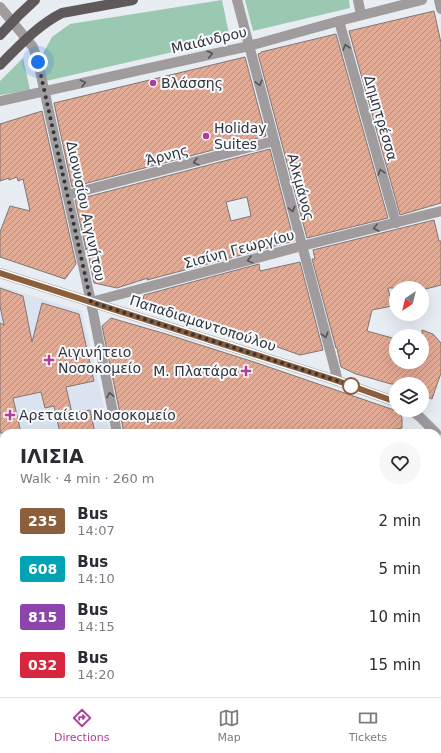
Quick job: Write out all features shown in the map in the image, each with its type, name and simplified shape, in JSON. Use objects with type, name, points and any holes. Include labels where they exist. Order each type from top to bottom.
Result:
[{"type":"main road","points":[[0,35],[19,14],[35,0]]},
{"type":"main road","points":[[0,65],[27,38],[49,20],[62,13],[133,0]]},
{"type":"street","name":"Αλκμάνος","points":[[237,0],[338,381]]},
{"type":"street","points":[[358,0],[361,15]]},
{"type":"street","name":"Μαιάνδρου","points":[[0,101],[249,46],[422,0]]},
{"type":"street","points":[[439,0],[441,9]]},
{"type":"street","name":"Διονυσίου Αιγινήτου","points":[[0,7],[34,47],[68,195],[116,429]]},
{"type":"street","name":"Δημητρέσσα","points":[[339,21],[396,223]]},
{"type":"street","name":"Άρνης","points":[[68,195],[274,141]]},
{"type":"street","name":"Σισίνη Γεωργίου","points":[[91,302],[441,211]]},
{"type":"street","name":"Παπαδιαμαντοπούλου","points":[[0,273],[338,381],[389,399]]},
{"type":"street","points":[[420,417],[433,429]]},
{"type":"shaded area","name":"Αιγινήτειο Νοσοκομείο","points":[[0,286],[82,311],[109,429],[0,429]]},
{"type":"green space","points":[[222,0],[230,39],[46,81],[42,55],[52,37],[70,24]]},
{"type":"green space","points":[[245,0],[349,0],[350,8],[253,31]]},
{"type":"green space","points":[[23,58],[30,90],[0,95],[0,81]]},
{"type":"building","points":[[434,11],[441,43],[441,203],[400,215],[349,31]]},
{"type":"building","points":[[336,34],[388,218],[307,238],[258,54]]},
{"type":"building","points":[[245,57],[266,136],[72,187],[54,103]]},
{"type":"building","points":[[42,111],[76,264],[65,279],[0,257],[0,232],[10,206],[30,211],[23,179],[18,181],[17,177],[0,181],[0,124]]},
{"type":"building","points":[[270,149],[294,241],[147,280],[148,278],[117,288],[94,283],[75,200]],"holes":[[[247,197],[251,216],[231,221],[226,202]]]},
{"type":"building","points":[[434,220],[439,241],[441,241],[441,285],[429,288],[429,281],[389,281],[389,307],[372,310],[367,331],[389,337],[389,369],[429,369],[429,333],[433,334],[441,343],[441,373],[432,399],[429,398],[429,377],[389,377],[389,383],[356,374],[341,367],[312,259],[315,259],[313,250]]},
{"type":"building","points":[[300,262],[323,350],[300,355],[201,321],[149,308],[145,305],[143,300],[144,295],[259,264],[260,271]]},
{"type":"building","name":"Αιγινήτειο Νοσοκομείο","points":[[0,288],[23,296],[32,342],[42,303],[79,314],[94,381],[66,387],[72,413],[90,410],[94,429],[59,429],[54,406],[45,408],[41,392],[13,398],[20,429],[0,429],[0,323],[4,325],[0,306]]},
{"type":"building","points":[[111,318],[257,363],[389,408],[389,417],[401,417],[402,419],[402,428],[397,429],[123,429],[102,326]]},
{"type":"bus line","name":"235","points":[[0,273],[338,381],[389,399]]},
{"type":"place","name":"Βλάσσης","points":[[153,83]]},
{"type":"place","name":"Holiday Suites","points":[[206,136]]},
{"type":"place","name":"Αιγινήτειο Νοσοκομείο","points":[[49,360]]},
{"type":"place","name":"Μ. Πλατάρα","points":[[246,371]]},
{"type":"place","name":"Αρεταίειο Νοσοκομείο","points":[[10,415]]},
{"type":"route","points":[[38,62],[91,302],[351,386]]}]
